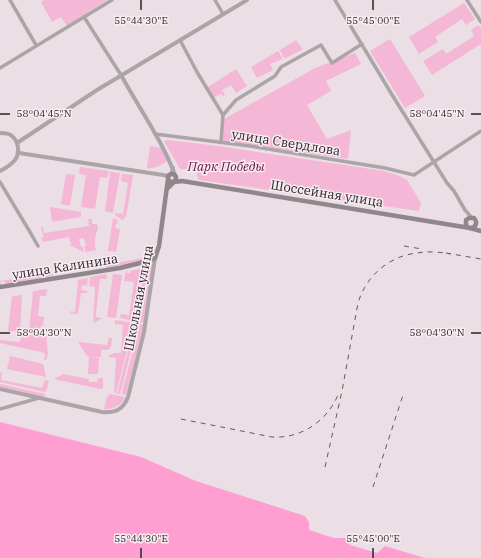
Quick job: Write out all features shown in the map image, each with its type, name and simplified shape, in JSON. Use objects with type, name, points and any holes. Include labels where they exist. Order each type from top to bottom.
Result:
[{"type":"main road","points":[[174,182],[170,182],[169,177],[171,174],[182,180]]},
{"type":"main road","points":[[174,182],[176,179],[175,176]]},
{"type":"main road","name":"Школьная улица","points":[[155,258],[159,246],[169,177]]},
{"type":"main road","points":[[168,188],[174,182],[182,180]]},
{"type":"main road","name":"Шоссейная улица","points":[[182,180],[459,226],[481,231]]},
{"type":"main road","points":[[459,226],[469,218],[481,223]]},
{"type":"main road","points":[[466,220],[466,224],[469,228],[476,225],[474,219]]},
{"type":"main road","name":"улица Калинина","points":[[0,287],[120,268],[155,258]]},
{"type":"street","points":[[10,0],[36,45]]},
{"type":"street","points":[[0,68],[112,0]]},
{"type":"street","points":[[215,0],[223,14]]},
{"type":"street","points":[[17,143],[121,75],[247,0]]},
{"type":"street","points":[[335,0],[447,183],[454,191],[465,210],[474,219]]},
{"type":"street","points":[[467,0],[481,21]]},
{"type":"street","points":[[84,17],[121,75],[155,134],[173,168],[175,176]]},
{"type":"street","points":[[180,40],[197,72],[224,115]]},
{"type":"street","points":[[221,142],[224,115],[236,100],[275,76],[281,67],[321,45],[332,63],[362,44]]},
{"type":"street","points":[[434,161],[481,131]]},
{"type":"street","points":[[0,132],[12,136],[17,143],[18,153],[16,159],[0,171]]},
{"type":"street","name":"улица Свердлова","points":[[155,134],[250,146],[385,168],[414,175],[434,161]]},
{"type":"street","points":[[18,153],[169,177],[173,168]]},
{"type":"street","points":[[0,182],[2,189],[38,246]]},
{"type":"street","points":[[465,210],[466,220]]},
{"type":"street","name":"Школьная улица","points":[[39,398],[109,413],[119,409],[125,404],[144,332],[155,258]]},
{"type":"street","points":[[0,389],[39,398]]},
{"type":"street","points":[[0,409],[39,398]]},
{"type":"green space","points":[[44,0],[107,0],[67,26],[61,17],[52,22],[41,2]]},
{"type":"green space","points":[[464,3],[475,19],[466,25],[462,19],[435,37],[438,42],[419,54],[409,37]]},
{"type":"green space","points":[[478,25],[481,29],[481,44],[432,75],[423,61],[443,49],[446,54],[474,36],[471,30]]},
{"type":"green space","points":[[390,39],[425,96],[405,108],[370,51]]},
{"type":"green space","points":[[296,40],[303,49],[284,58],[280,50]]},
{"type":"green space","points":[[278,51],[283,59],[270,64],[273,70],[257,78],[251,67]]},
{"type":"green space","points":[[355,53],[361,64],[326,81],[331,91],[307,105],[327,139],[351,130],[348,159],[222,141],[224,119],[315,68]]},
{"type":"green space","points":[[236,69],[247,86],[236,93],[231,85],[222,90],[225,95],[223,96],[221,94],[214,97],[208,87]]},
{"type":"green space","name":"Парк Победы","points":[[168,140],[384,171],[407,180],[421,203],[419,211],[199,180],[197,176],[197,169],[180,169],[164,141]]},
{"type":"green space","points":[[150,146],[162,148],[168,161],[159,166],[148,169]]},
{"type":"green space","points":[[80,167],[109,171],[107,178],[100,177],[95,209],[81,207],[86,175],[79,174]]},
{"type":"green space","points":[[110,172],[120,173],[113,213],[105,211]]},
{"type":"green space","points":[[66,174],[75,175],[70,206],[61,204]]},
{"type":"green space","points":[[122,174],[133,175],[126,217],[122,220],[115,215],[115,213],[123,214],[128,183],[121,181]]},
{"type":"green space","points":[[50,207],[81,212],[81,217],[52,222]]},
{"type":"green space","points":[[113,218],[118,220],[115,228],[120,229],[116,252],[108,251]]},
{"type":"green space","points":[[88,219],[92,219],[92,224],[97,224],[98,229],[95,242],[96,250],[86,252],[84,238],[79,239],[84,252],[69,245],[71,245],[69,237],[43,242],[41,238],[44,237],[41,228],[43,227],[44,233],[89,226]]},
{"type":"green space","points":[[148,257],[148,259],[128,265],[106,268],[105,265]]},
{"type":"green space","points":[[152,265],[145,323],[140,322],[150,266]]},
{"type":"green space","points":[[148,266],[139,322],[135,321],[145,267]]},
{"type":"green space","points":[[143,268],[133,321],[120,318],[121,314],[129,315],[134,282],[124,281],[126,271],[127,273],[130,273],[130,271]]},
{"type":"green space","points":[[52,273],[53,276],[6,284],[4,281],[0,281]]},
{"type":"green space","points":[[106,274],[107,279],[100,279],[96,312],[96,317],[103,318],[93,323],[95,287],[89,286],[90,277]]},
{"type":"green space","points":[[113,274],[122,275],[116,318],[107,317]]},
{"type":"green space","points":[[88,278],[87,286],[82,285],[81,290],[87,291],[87,293],[81,293],[78,314],[70,313],[71,311],[75,312],[78,280]]},
{"type":"green space","points":[[47,289],[46,296],[40,296],[38,316],[44,317],[43,325],[34,332],[22,335],[23,331],[29,331],[33,291]]},
{"type":"green space","points":[[22,295],[20,331],[8,331],[12,296]]},
{"type":"green space","points":[[115,320],[134,323],[116,393],[114,393],[116,358],[109,357],[109,355],[121,353],[123,325],[115,324]]},
{"type":"green space","points":[[135,323],[138,324],[120,394],[117,394]]},
{"type":"green space","points":[[140,324],[144,325],[126,395],[122,394],[123,388]]},
{"type":"green space","points":[[45,327],[48,354],[46,360],[44,360],[45,353],[0,343],[0,340],[20,342],[21,337],[34,334]]},
{"type":"green space","points":[[109,338],[112,338],[111,347],[108,350],[101,350],[101,357],[91,357],[99,358],[98,374],[88,374],[89,357],[79,342],[107,345]]},
{"type":"green space","points":[[10,356],[43,364],[46,377],[7,369]]},
{"type":"green space","points":[[0,372],[2,373],[1,380],[42,388],[45,380],[49,381],[47,389],[45,392],[0,382]]},
{"type":"green space","points":[[63,374],[89,379],[89,382],[97,382],[98,378],[103,378],[103,388],[100,389],[54,379]]},
{"type":"green space","points":[[0,384],[45,394],[44,397],[0,387]]},
{"type":"green space","points":[[110,394],[125,397],[119,405],[114,408],[104,410],[107,397]]},
{"type":"shaded area","points":[[0,422],[141,457],[196,481],[305,516],[309,522],[309,530],[334,538],[349,538],[350,545],[377,553],[385,546],[425,558],[0,558]]},
{"type":"railway","points":[[404,246],[422,249]]},
{"type":"railway","points":[[325,467],[342,391],[358,303],[367,284],[380,269],[397,258],[425,252],[451,254]]},
{"type":"railway","points":[[446,253],[481,259]]},
{"type":"railway","points":[[373,487],[404,392]]},
{"type":"railway","points":[[181,419],[272,437],[283,437],[303,431],[320,420],[327,413],[338,395]]}]
